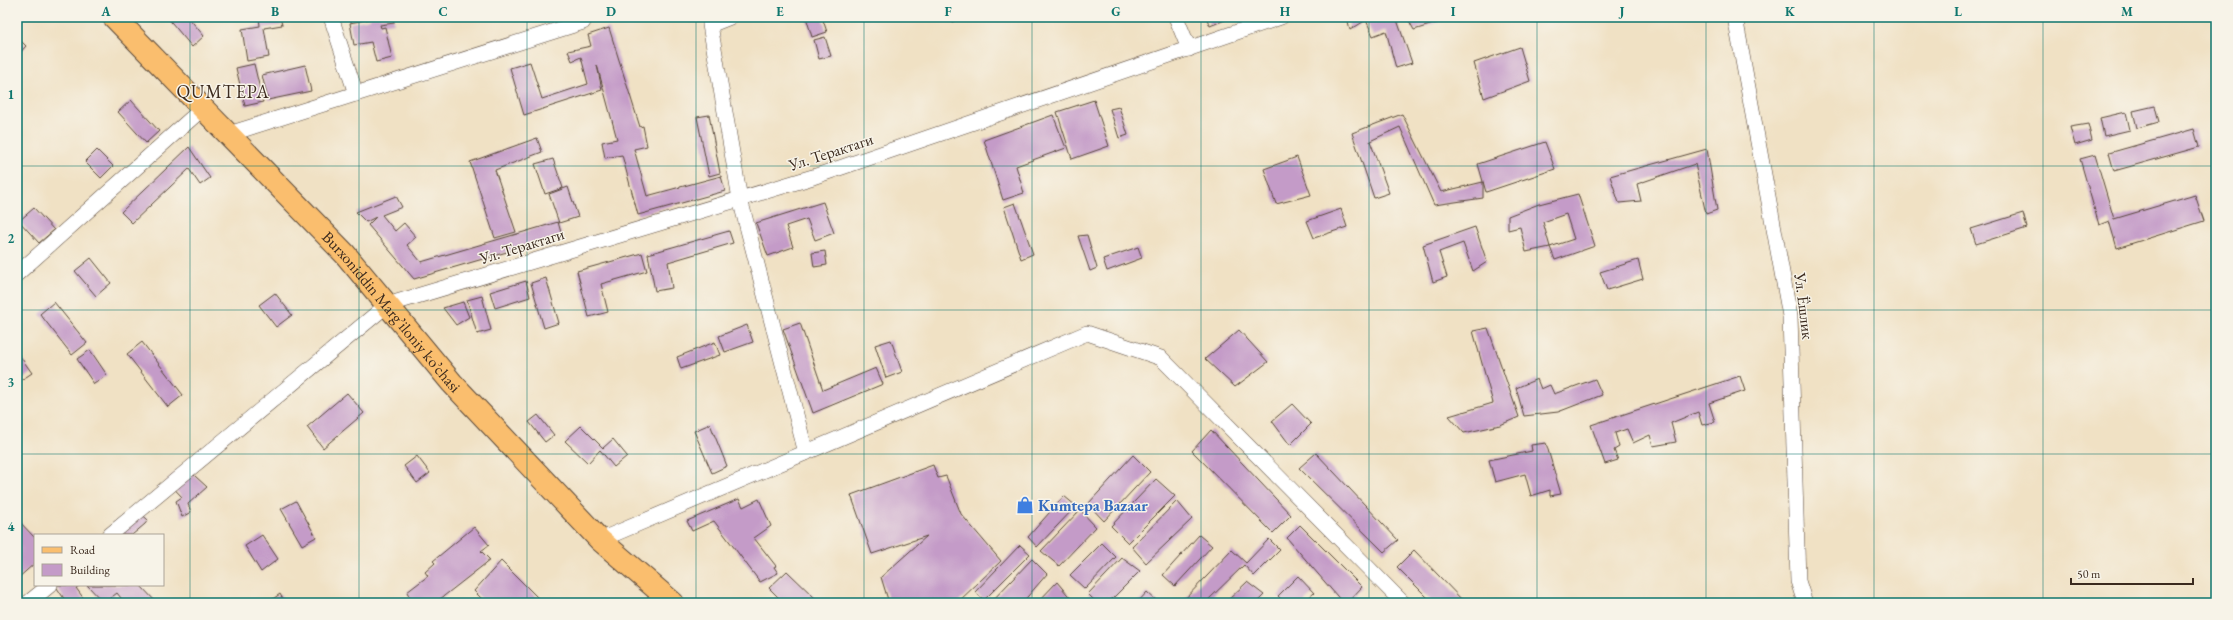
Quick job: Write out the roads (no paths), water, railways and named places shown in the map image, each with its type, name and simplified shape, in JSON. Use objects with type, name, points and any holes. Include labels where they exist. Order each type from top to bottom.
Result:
[{"type":"main road","name":"Burxoniddin Marg’iloniy ko’chasi","points":[[114,17],[345,254],[452,383],[600,540],[673,603]]},
{"type":"street","points":[[331,17],[356,94]]},
{"type":"street","points":[[229,134],[583,22],[581,17]]},
{"type":"street","points":[[730,17],[709,21],[740,199],[806,453]]},
{"type":"street","points":[[1176,17],[1189,49]]},
{"type":"street","name":"Ул. Терактаги","points":[[387,305],[813,177],[1281,17]]},
{"type":"street","name":"Ул. Ёшлик","points":[[1735,17],[1790,316],[1798,581],[1805,603]]},
{"type":"street","points":[[17,274],[203,108]]},
{"type":"street","points":[[111,534],[387,305]]},
{"type":"street","points":[[600,540],[1087,333],[1161,358],[1403,603]]},
{"type":"street","points":[[28,603],[49,586]]},
{"type":"place","name":"Kumtepa Bazaar","points":[[1025,505]]},
{"type":"district","name":"QUMTEPA","points":[[223,91]]}]
